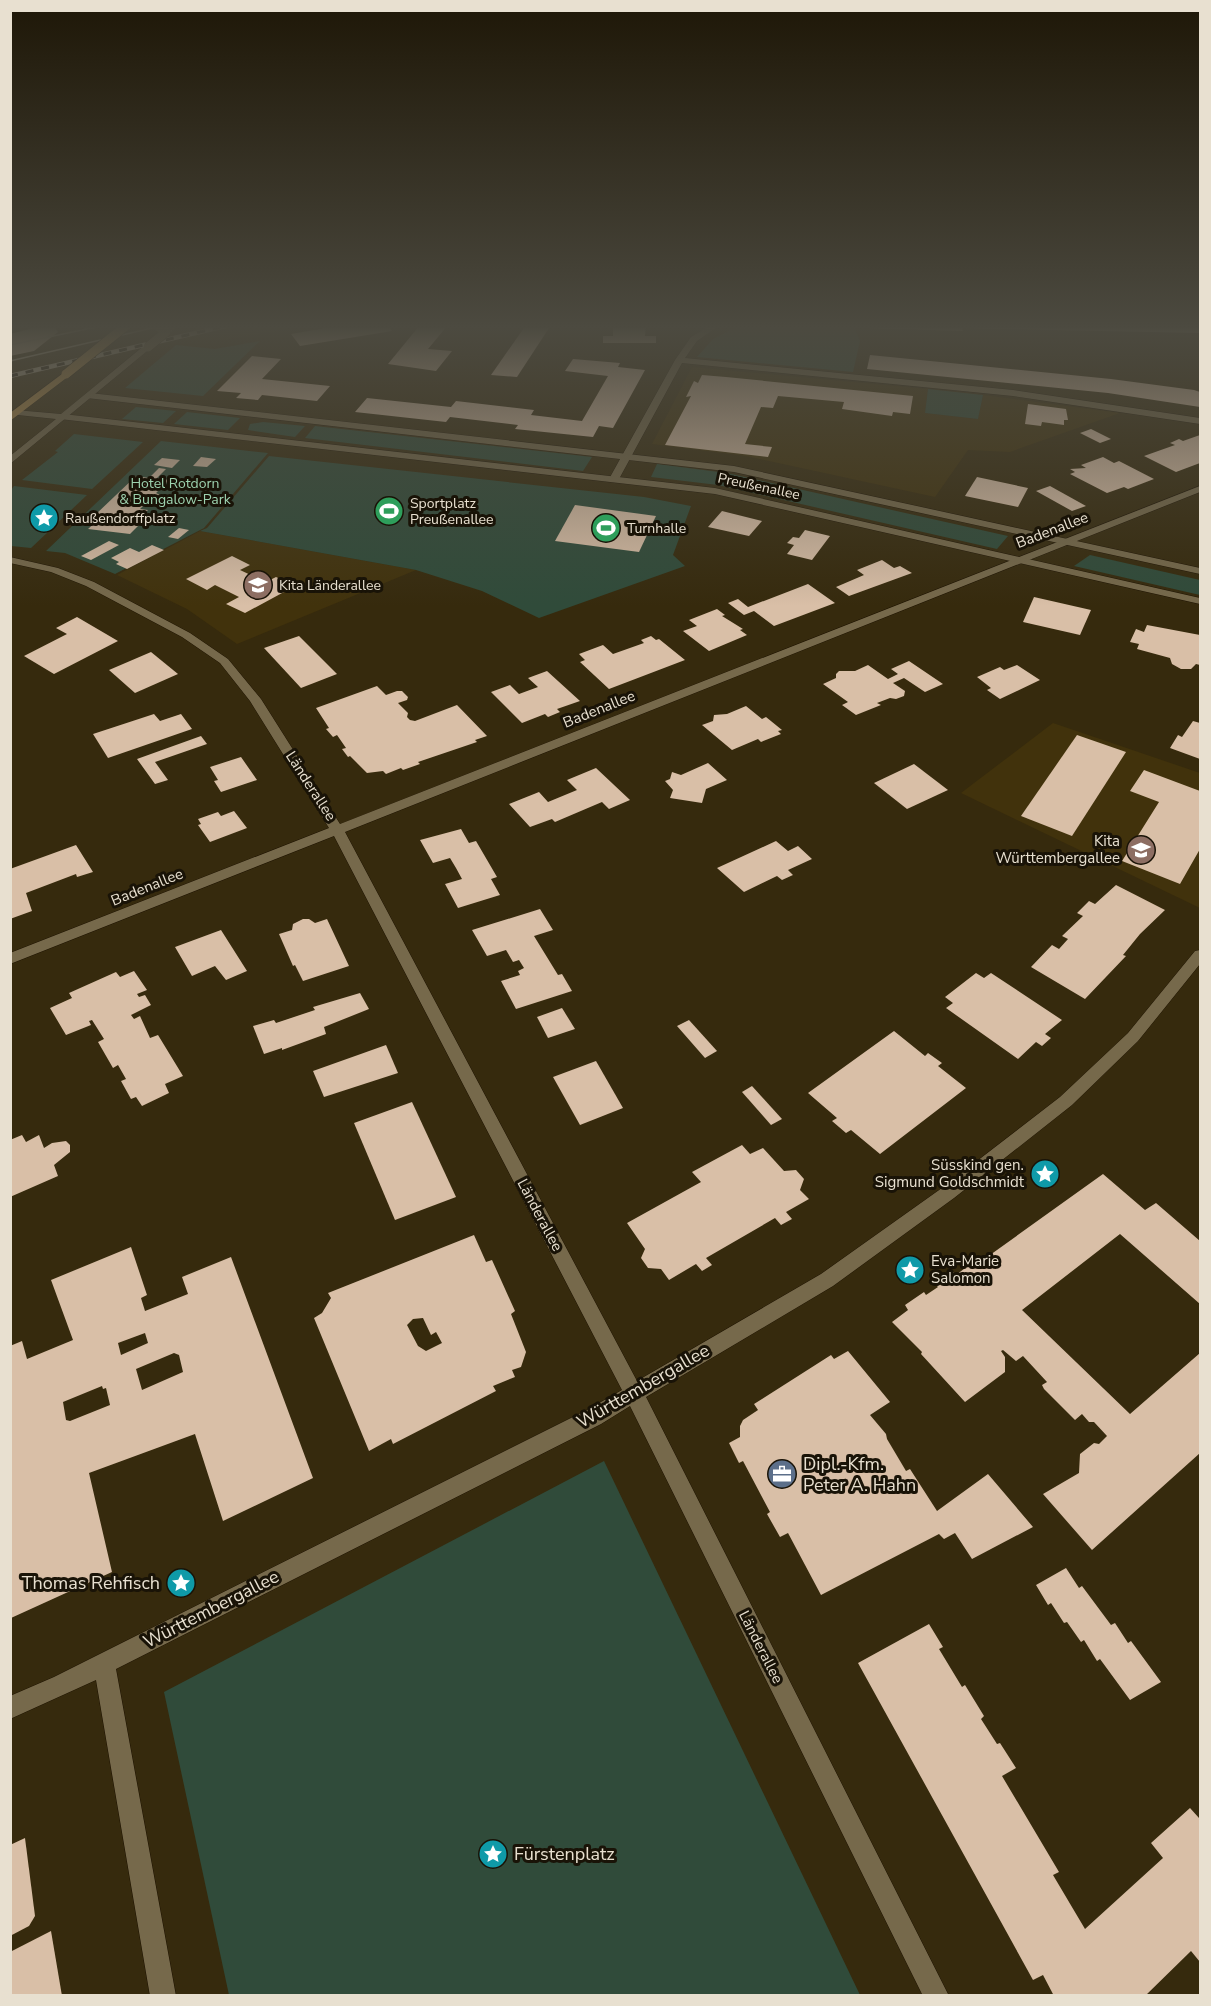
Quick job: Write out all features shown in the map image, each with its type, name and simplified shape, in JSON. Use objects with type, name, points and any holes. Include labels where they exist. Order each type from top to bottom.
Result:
[{"type":"street","points":[[10,461],[61,419]]},
{"type":"street","name":"Preußenallee","points":[[77,419],[716,491],[1200,601]]},
{"type":"street","name":"Preußenallee","points":[[296,419],[734,469],[1200,571]]},
{"type":"street","points":[[614,479],[648,419]]},
{"type":"street","points":[[1184,419],[1200,421]]},
{"type":"street","name":"Badenallee","points":[[10,959],[1200,489]]},
{"type":"street","name":"Länderallee","points":[[10,560],[54,570],[90,584],[186,635],[224,661],[255,699],[339,830],[634,1394],[938,1995]]},
{"type":"street","name":"Württembergallee","points":[[10,1708],[104,1664],[594,1417],[827,1280],[957,1186],[1066,1101],[1133,1036],[1200,955]]},
{"type":"street","points":[[104,1664],[163,1995]]},
{"type":"shaded area","points":[[665,419],[1104,419],[1010,452],[968,450],[935,497],[746,456],[652,444]]},
{"type":"shaded area","name":"Kita Länderallee","points":[[200,531],[416,570],[237,644],[187,609],[117,575]]},
{"type":"shaded area","name":"Kita Württembergallee","points":[[1053,723],[1200,773],[1200,908],[961,793]]},
{"type":"green space","points":[[122,419],[168,419],[163,423]]},
{"type":"green space","points":[[180,419],[239,419],[228,430],[174,424]]},
{"type":"green space","points":[[263,422],[305,426],[295,437],[248,430],[250,424]]},
{"type":"green space","points":[[315,426],[592,457],[583,471],[305,438]]},
{"type":"green space","points":[[74,434],[143,442],[92,489],[22,480],[58,452],[55,451]]},
{"type":"green space","name":"Hotel Rotdorn & Bungalow-Park","points":[[161,441],[268,453],[204,528],[115,574],[65,553],[46,551]]},
{"type":"green space","points":[[269,456],[644,497],[691,506],[673,555],[685,566],[539,618],[482,591],[416,570],[200,531],[207,528]]},
{"type":"green space","points":[[657,464],[727,473],[1008,536],[997,549],[718,485],[651,477]]},
{"type":"green space","points":[[14,486],[87,495],[31,548],[11,546],[11,490]]},
{"type":"green space","points":[[1090,555],[1200,580],[1200,595],[1074,566]]},
{"type":"green space","name":"Fürstenplatz","points":[[604,1461],[860,1995],[229,1995],[164,1692]]},
{"type":"building","points":[[415,419],[449,419],[446,422]]},
{"type":"building","points":[[464,419],[562,419],[582,421],[583,419],[618,419],[613,428],[599,426],[593,437],[515,429],[518,425]]},
{"type":"building","points":[[679,419],[756,419],[745,444],[772,447],[768,457],[665,445]]},
{"type":"building","points":[[1026,419],[1068,420],[1064,420],[1064,425],[1042,422],[1041,426],[1025,424]]},
{"type":"building","points":[[1091,429],[1111,439],[1100,443],[1080,433]]},
{"type":"building","points":[[1200,435],[1200,463],[1176,472],[1144,456],[1175,445],[1170,443],[1179,439],[1183,441]]},
{"type":"building","points":[[201,457],[216,459],[207,467],[193,466]]},
{"type":"building","points":[[1103,457],[1114,463],[1119,461],[1154,479],[1128,489],[1124,487],[1107,493],[1070,474],[1075,472],[1070,469],[1086,468],[1081,465]]},
{"type":"building","points":[[162,458],[180,460],[172,468],[154,465]]},
{"type":"building","points":[[159,468],[166,469],[157,478],[169,480],[156,493],[160,495],[159,499],[147,502],[140,509],[148,510],[145,513],[150,514],[130,534],[88,529],[101,517],[94,516],[136,476],[149,478]]},
{"type":"building","points":[[977,477],[1028,488],[1018,507],[965,496]]},
{"type":"building","points":[[1050,486],[1086,506],[1072,511],[1036,491]]},
{"type":"building","name":"Turnhalle","points":[[575,505],[656,516],[639,552],[555,541]]},
{"type":"building","points":[[722,511],[762,521],[749,536],[708,527]]},
{"type":"building","points":[[179,528],[189,530],[178,539],[168,537]]},
{"type":"building","points":[[805,530],[830,536],[812,560],[787,554],[794,545],[787,543],[793,537],[799,538]]},
{"type":"building","points":[[109,541],[119,545],[91,560],[81,556]]},
{"type":"building","points":[[152,545],[164,550],[127,569],[116,564],[119,562],[111,558],[130,548],[139,552]]},
{"type":"building","points":[[232,556],[250,565],[240,570],[266,582],[276,577],[295,586],[245,613],[226,604],[239,597],[215,585],[207,590],[186,579]]},
{"type":"building","points":[[882,560],[894,568],[900,566],[912,573],[849,596],[836,587],[864,575],[857,570]]},
{"type":"building","points":[[808,584],[835,603],[774,626],[754,611],[744,615],[728,603],[738,599],[748,607]]},
{"type":"building","points":[[1034,597],[1091,610],[1080,635],[1023,622]]},
{"type":"building","points":[[717,609],[725,615],[722,616],[743,629],[740,630],[747,635],[709,651],[683,631],[697,626],[689,620]]},
{"type":"building","points":[[77,617],[118,641],[54,674],[24,656],[67,634],[56,628]]},
{"type":"building","points":[[1147,625],[1200,635],[1200,665],[1196,664],[1191,669],[1181,669],[1172,664],[1170,658],[1137,649],[1139,644],[1130,642],[1136,629],[1144,632]]},
{"type":"building","points":[[299,636],[337,674],[301,688],[264,648]]},
{"type":"building","points":[[651,636],[656,640],[659,639],[685,660],[609,689],[580,662],[585,660],[579,654],[603,645],[613,654],[644,643],[641,640]]},
{"type":"building","points":[[151,652],[178,674],[135,693],[109,670]]},
{"type":"building","points":[[909,661],[943,684],[925,692],[904,678],[893,683],[905,691],[904,696],[877,703],[881,705],[856,715],[842,705],[848,702],[823,684],[836,678],[839,671],[855,671],[868,665],[888,679],[898,674],[891,669]]},
{"type":"building","points":[[1017,665],[1040,680],[1000,699],[987,690],[991,688],[977,677],[1000,667],[1004,670]]},
{"type":"building","points":[[547,671],[580,701],[557,709],[560,712],[548,717],[545,714],[522,723],[491,692],[510,685],[519,694],[538,687],[528,678]]},
{"type":"building","points":[[377,686],[386,695],[402,691],[408,697],[407,700],[398,703],[408,713],[407,717],[410,720],[415,721],[457,705],[487,736],[475,740],[477,742],[418,762],[420,764],[403,770],[401,768],[386,774],[383,771],[367,773],[350,756],[348,757],[342,749],[346,748],[337,735],[333,737],[326,729],[329,728],[316,708]]},
{"type":"building","points":[[746,706],[762,719],[766,717],[782,730],[778,731],[781,734],[761,742],[758,739],[732,750],[702,725],[713,721],[714,715],[727,714]]},
{"type":"building","points":[[154,714],[160,721],[181,714],[192,729],[108,758],[93,734]]},
{"type":"building","points":[[1193,721],[1200,723],[1200,759],[1170,748],[1178,735],[1182,737]]},
{"type":"building","points":[[1077,735],[1126,752],[1072,836],[1021,816]]},
{"type":"building","points":[[201,736],[207,744],[155,762],[168,780],[155,784],[137,759]]},
{"type":"building","points":[[241,757],[257,780],[221,792],[214,781],[218,780],[210,767]]},
{"type":"building","points":[[708,763],[727,780],[706,789],[702,803],[670,798],[673,790],[665,781],[670,779],[672,772],[681,775]]},
{"type":"building","points":[[914,764],[948,790],[907,809],[874,783]]},
{"type":"building","points":[[596,768],[630,800],[609,809],[602,802],[555,822],[552,819],[530,827],[509,804],[539,792],[548,802],[577,790],[567,780]]},
{"type":"building","points":[[1144,770],[1200,791],[1200,849],[1180,884],[1122,861],[1159,802],[1130,791]]},
{"type":"building","points":[[234,811],[247,828],[210,842],[198,825],[201,824],[198,819],[218,812],[221,816]]},
{"type":"building","points":[[461,829],[469,843],[476,841],[497,877],[491,879],[500,895],[458,908],[445,884],[462,879],[456,868],[450,858],[433,863],[420,840]]},
{"type":"building","points":[[776,841],[788,851],[798,846],[812,859],[788,870],[793,875],[782,880],[777,876],[744,892],[717,868]]},
{"type":"building","points":[[76,845],[93,872],[77,877],[76,874],[26,893],[32,911],[10,919],[10,869]]},
{"type":"building","points":[[1116,885],[1165,910],[1140,934],[1123,955],[1126,956],[1085,999],[1031,967],[1052,945],[1059,949],[1068,939],[1062,936],[1083,916],[1077,913],[1089,901],[1095,904]]},
{"type":"building","points":[[540,909],[553,930],[534,936],[558,975],[562,974],[572,991],[516,1009],[501,981],[520,975],[518,971],[524,968],[519,960],[513,962],[506,950],[487,956],[472,930]]},
{"type":"building","points":[[309,919],[315,923],[327,919],[349,966],[303,981],[295,965],[293,966],[279,934],[292,930],[293,924]]},
{"type":"building","points":[[221,930],[247,971],[226,980],[215,966],[192,976],[175,947]]},
{"type":"building","points":[[134,971],[147,990],[137,994],[139,997],[145,995],[151,1005],[131,1015],[134,1019],[140,1016],[150,1038],[158,1035],[183,1076],[165,1084],[169,1093],[142,1106],[136,1097],[131,1099],[121,1081],[126,1079],[118,1065],[113,1068],[98,1042],[104,1039],[92,1020],[89,1021],[91,1025],[66,1035],[50,1008],[72,998],[69,993],[116,972],[120,977]]},
{"type":"building","points":[[976,973],[984,978],[991,973],[1062,1020],[1045,1034],[1051,1038],[1042,1046],[1036,1042],[1018,1059],[946,1008],[953,1003],[945,997]]},
{"type":"building","points":[[360,993],[369,1009],[324,1027],[326,1034],[264,1054],[253,1026],[274,1020],[276,1023],[315,1010],[313,1007]]},
{"type":"building","points":[[562,1008],[575,1029],[548,1038],[537,1017]]},
{"type":"building","points":[[689,1020],[717,1051],[705,1058],[677,1026]]},
{"type":"building","points":[[894,1031],[925,1056],[928,1053],[942,1063],[938,1066],[966,1088],[880,1154],[851,1130],[846,1133],[832,1121],[837,1118],[808,1093]]},
{"type":"building","points":[[386,1045],[398,1073],[324,1097],[313,1071]]},
{"type":"building","points":[[596,1061],[623,1108],[580,1125],[553,1077]]},
{"type":"building","points":[[752,1086],[782,1119],[771,1125],[742,1092]]},
{"type":"building","points":[[412,1102],[456,1197],[395,1220],[354,1123]]},
{"type":"building","points":[[22,1135],[26,1142],[39,1135],[44,1148],[52,1143],[66,1141],[70,1145],[70,1152],[54,1165],[58,1176],[10,1197],[10,1140]]},
{"type":"building","points":[[742,1145],[750,1154],[763,1148],[784,1171],[796,1170],[804,1179],[800,1190],[809,1199],[786,1212],[792,1219],[781,1225],[775,1218],[706,1258],[712,1265],[702,1271],[696,1264],[669,1280],[661,1269],[648,1268],[641,1258],[645,1249],[627,1223],[701,1182],[692,1172]]},
{"type":"building","points":[[1103,1174],[1145,1210],[1156,1203],[1200,1241],[1200,1304],[1120,1234],[1022,1310],[1130,1414],[1200,1353],[1200,1453],[1092,1550],[1043,1494],[1079,1473],[1080,1454],[1094,1443],[1099,1444],[1107,1436],[1094,1422],[1089,1422],[1082,1414],[1075,1420],[1044,1389],[1042,1385],[1047,1382],[1023,1356],[1016,1361],[1003,1350],[1001,1351],[1005,1357],[1005,1372],[965,1402],[921,1354],[922,1352],[892,1322],[908,1310],[905,1305],[924,1292],[926,1295],[938,1287],[935,1284],[953,1272],[956,1275],[973,1262],[976,1265]]},
{"type":"building","points":[[474,1235],[486,1262],[492,1260],[515,1311],[511,1314],[526,1352],[521,1367],[512,1370],[515,1377],[493,1386],[496,1391],[393,1444],[391,1439],[369,1451],[314,1318],[322,1313],[331,1298],[328,1293]],"holes":[[[423,1318],[431,1335],[436,1332],[442,1343],[426,1351],[418,1346],[407,1325],[413,1319]]]},
{"type":"building","points":[[131,1247],[147,1295],[141,1298],[145,1311],[188,1294],[182,1277],[231,1257],[313,1478],[223,1521],[195,1434],[89,1473],[112,1572],[11,1618],[10,1346],[22,1341],[27,1359],[73,1340],[51,1280]],"holes":[[[145,1333],[148,1343],[121,1355],[118,1343]],[[174,1353],[179,1355],[183,1372],[142,1390],[136,1369]],[[102,1386],[103,1389],[106,1388],[110,1405],[70,1421],[66,1420],[63,1402]]]},
{"type":"building","points":[[848,1351],[890,1402],[870,1415],[886,1434],[906,1471],[910,1469],[937,1511],[988,1474],[1033,1527],[972,1559],[955,1533],[944,1539],[939,1534],[821,1595],[788,1533],[780,1537],[767,1514],[770,1512],[743,1461],[739,1463],[729,1443],[740,1437],[740,1426],[743,1420],[758,1410],[754,1404],[831,1355],[834,1359]]},
{"type":"building","points":[[1066,1568],[1079,1588],[1082,1586],[1111,1625],[1115,1623],[1128,1643],[1131,1641],[1161,1682],[1130,1700],[1100,1659],[1097,1661],[1084,1640],[1081,1642],[1067,1622],[1064,1623],[1051,1603],[1048,1605],[1036,1585]]},
{"type":"building","points":[[929,1624],[943,1647],[939,1649],[962,1687],[965,1685],[984,1716],[981,1719],[1016,1768],[1002,1776],[1059,1872],[1053,1875],[1085,1929],[1163,1858],[1151,1843],[1190,1808],[1200,1817],[1200,1962],[1191,1951],[1145,1996],[1054,1996],[1043,1975],[1033,1980],[858,1663]]},
{"type":"building","points":[[25,1838],[35,1916],[29,1926],[10,1936],[10,1845]]},
{"type":"building","points":[[51,1931],[62,1996],[10,1996],[10,1952]]},
{"type":"place","name":"Sportplatz Preußenallee","points":[[389,511]]},
{"type":"place","name":"Raußendorffplatz","points":[[44,518]]},
{"type":"place","name":"Turnhalle","points":[[606,528]]},
{"type":"place","name":"Kita Länderallee","points":[[258,585]]},
{"type":"place","name":"Kita Württembergallee","points":[[1141,850]]},
{"type":"place","name":"Süsskind gen. Sigmund Goldschmidt","points":[[1045,1174]]},
{"type":"place","name":"Eva-Marie Salomon","points":[[910,1270]]},
{"type":"place","name":"Dipl.-Kfm. Peter A. Hahn","points":[[782,1474]]},
{"type":"place","name":"Thomas Rehfisch","points":[[181,1583]]},
{"type":"place","name":"Fürstenplatz","points":[[493,1854]]}]
